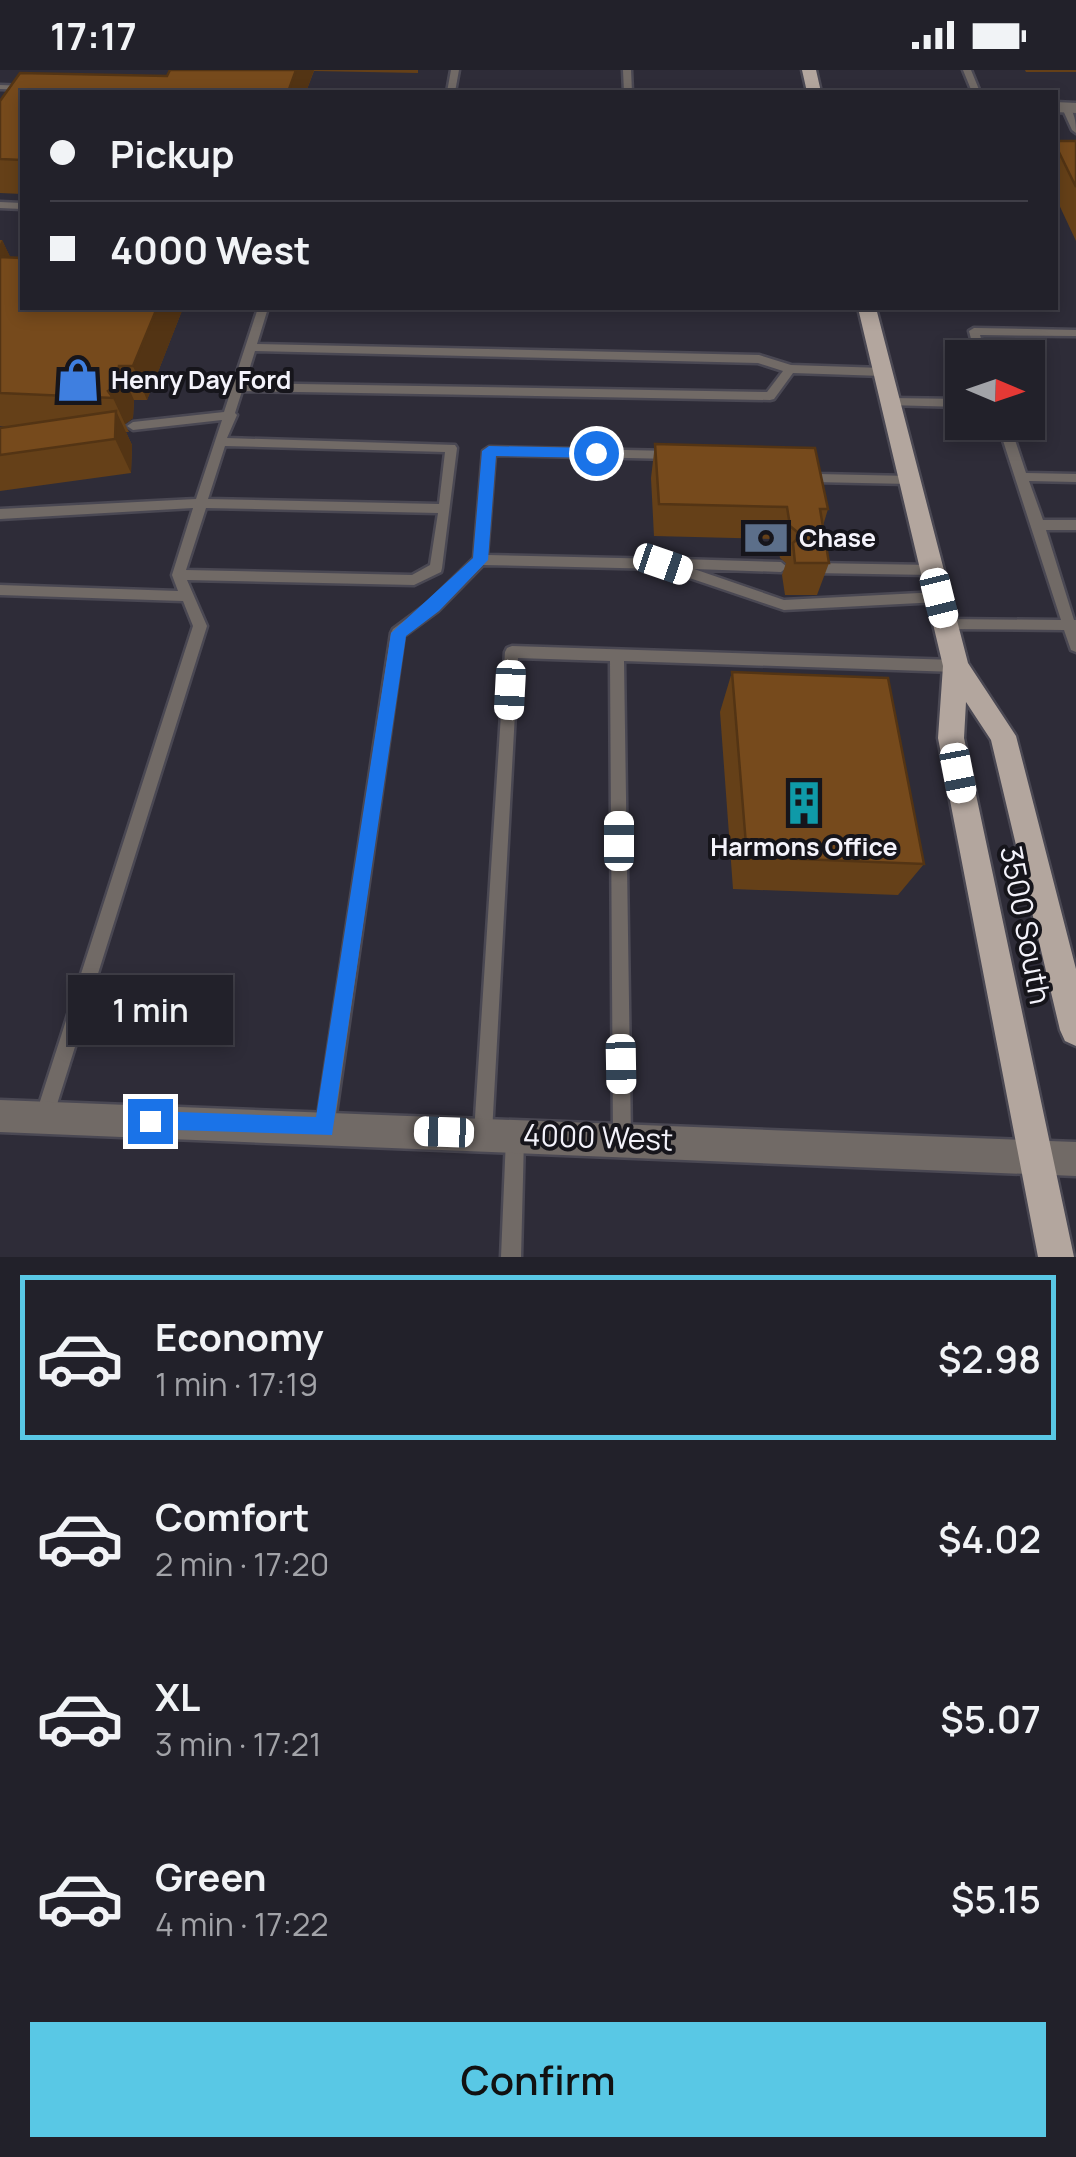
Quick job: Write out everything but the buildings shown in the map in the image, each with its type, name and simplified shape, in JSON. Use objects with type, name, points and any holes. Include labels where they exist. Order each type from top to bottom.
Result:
[{"type":"main road","name":"3500 South","points":[[868,310],[956,666],[1002,736],[1076,1030]]},
{"type":"main road","name":"3500 South","points":[[956,666],[951,738],[1056,1257]]},
{"type":"street","name":"4000 West","points":[[0,1116],[1076,1159]]},
{"type":"lane","points":[[0,87],[33,88]]},
{"type":"lane","points":[[1066,108],[1076,130]]},
{"type":"lane","points":[[44,1118],[200,626],[178,575],[262,310]]},
{"type":"lane","points":[[977,340],[974,331],[1076,333]]},
{"type":"lane","points":[[251,347],[760,359],[790,370],[883,372]]},
{"type":"lane","points":[[239,387],[770,396],[790,370]]},
{"type":"lane","points":[[891,402],[945,403]]},
{"type":"lane","points":[[132,426],[231,415]]},
{"type":"lane","points":[[1009,440],[1073,625],[1076,646]]},
{"type":"lane","points":[[178,575],[414,580],[436,568],[451,448],[223,442]]},
{"type":"lane","points":[[324,1128],[398,633],[433,607],[480,560],[489,451],[696,455]]},
{"type":"lane","points":[[809,457],[813,478],[910,480]]},
{"type":"lane","points":[[1021,478],[1076,478]]},
{"type":"lane","points":[[0,514],[200,503],[444,508]]},
{"type":"lane","points":[[1038,524],[1076,525]]},
{"type":"lane","points":[[480,560],[781,567]]},
{"type":"lane","points":[[663,564],[784,605],[939,598]]},
{"type":"lane","points":[[813,568],[932,570]]},
{"type":"lane","points":[[0,590],[187,596]]},
{"type":"lane","points":[[945,624],[1073,625]]},
{"type":"lane","points":[[511,1257],[499,1134],[512,652],[956,666]]},
{"type":"lane","points":[[617,656],[622,1138]]},
{"type":"place","name":"Henry Day Ford","points":[[78,380]]},
{"type":"place","name":"Chase","points":[[766,538]]},
{"type":"place","name":"Harmons Office","points":[[804,803]]},
{"type":"route","points":[[150,1121],[324,1128],[398,633],[433,607],[480,560],[489,451],[596,453]]}]
